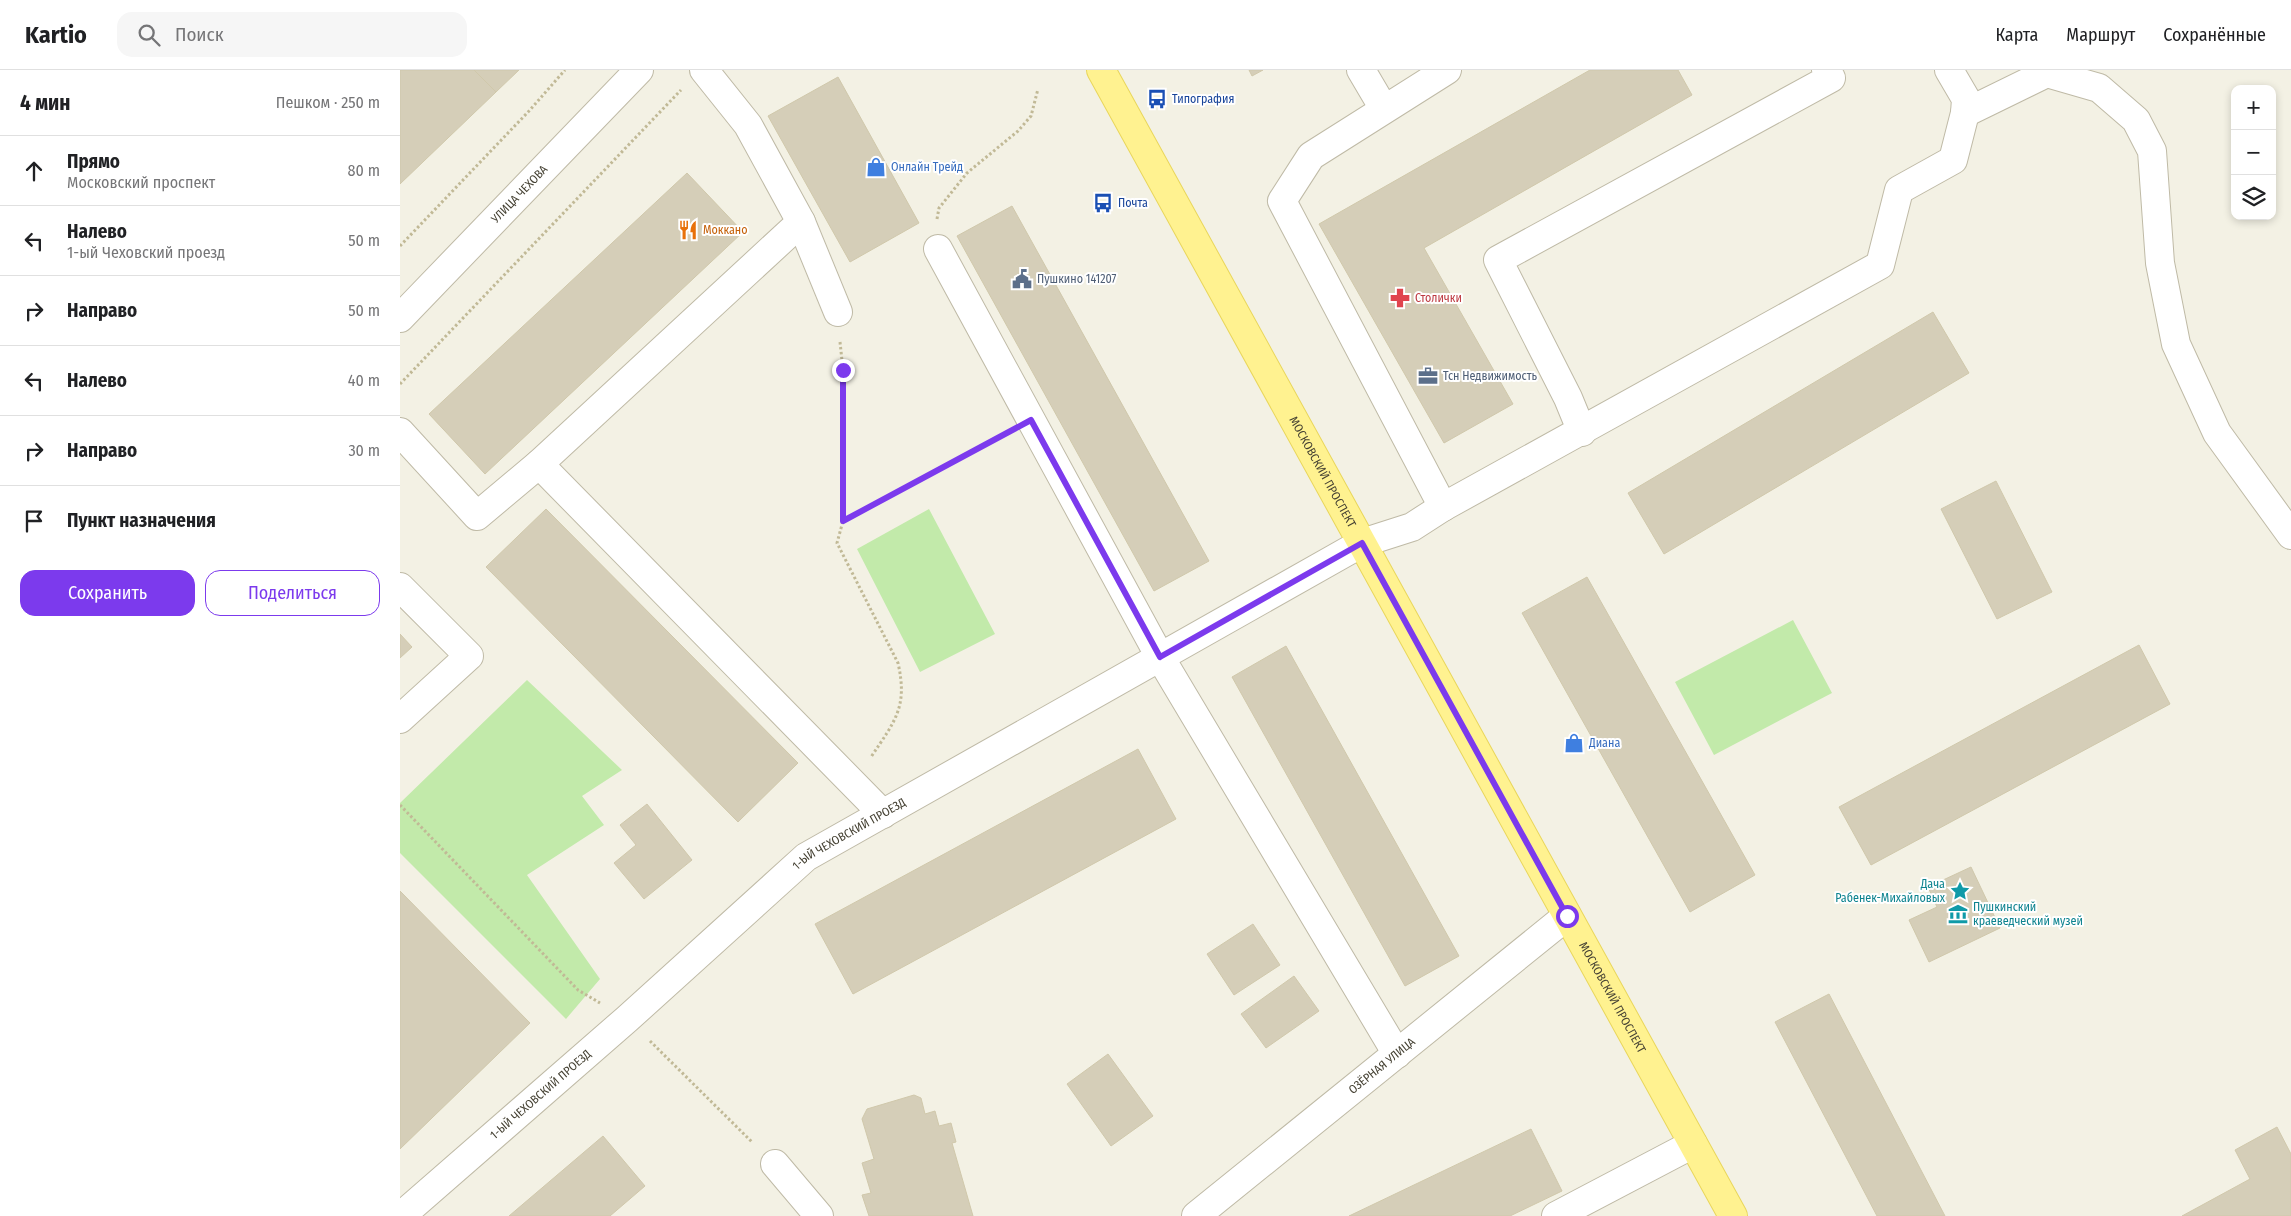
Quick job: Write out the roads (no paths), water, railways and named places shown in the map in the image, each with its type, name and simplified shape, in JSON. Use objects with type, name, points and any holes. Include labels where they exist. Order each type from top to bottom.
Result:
[{"type":"main road","name":"МОСКОВСКИЙ ПРОСПЕКТ","points":[[1101,70],[1732,1216]]},
{"type":"street","name":"УЛИЦА ЧЕХОВА","points":[[400,318],[638,70]]},
{"type":"street","points":[[1361,70],[1384,109]]},
{"type":"street","points":[[1443,508],[1282,201],[1311,156],[1447,70]]},
{"type":"street","points":[[1582,432],[1568,398],[1498,260],[1831,78],[1826,70]]},
{"type":"street","points":[[1949,70],[1966,99],[1965,113]]},
{"type":"street","points":[[1965,113],[2050,71],[2099,88],[2136,120],[2152,151],[2160,263],[2176,344],[2217,432],[2291,536]]},
{"type":"street","points":[[696,77],[748,125],[801,222],[838,312]]},
{"type":"street","name":"1-ЫЙ ЧЕХОВСКИЙ ПРОЕЗД","points":[[401,1216],[627,1019],[806,857],[1362,543],[1412,528],[1443,508],[1880,265],[1899,190],[1953,160],[1965,113]]},
{"type":"street","points":[[400,432],[477,516],[538,464],[801,222]]},
{"type":"street","points":[[938,249],[1160,657],[1397,1054]]},
{"type":"street","points":[[538,464],[883,814]]},
{"type":"street","points":[[400,587],[469,656],[400,720]]},
{"type":"street","name":"ОЗЁРНАЯ УЛИЦА","points":[[1196,1216],[1567,916]]},
{"type":"street","points":[[1556,1216],[1693,1144]]},
{"type":"street","points":[[775,1164],[819,1216]]},
{"type":"place","name":"Типография","points":[[1157,99]]},
{"type":"place","name":"Онлайн Трейд","points":[[876,167]]},
{"type":"place","name":"Почта","points":[[1103,203]]},
{"type":"place","name":"Моккано","points":[[688,230]]},
{"type":"place","name":"Пушкино 141207","points":[[1022,279]]},
{"type":"place","name":"Столички","points":[[1400,298]]},
{"type":"place","name":"Тсн Недвижимость","points":[[1428,376]]},
{"type":"place","name":"Диана","points":[[1574,743]]},
{"type":"place","name":"Дача Рабенек-Михайловых","points":[[1960,891]]},
{"type":"place","name":"Пушкинский краеведческий музей","points":[[1958,914]]}]
